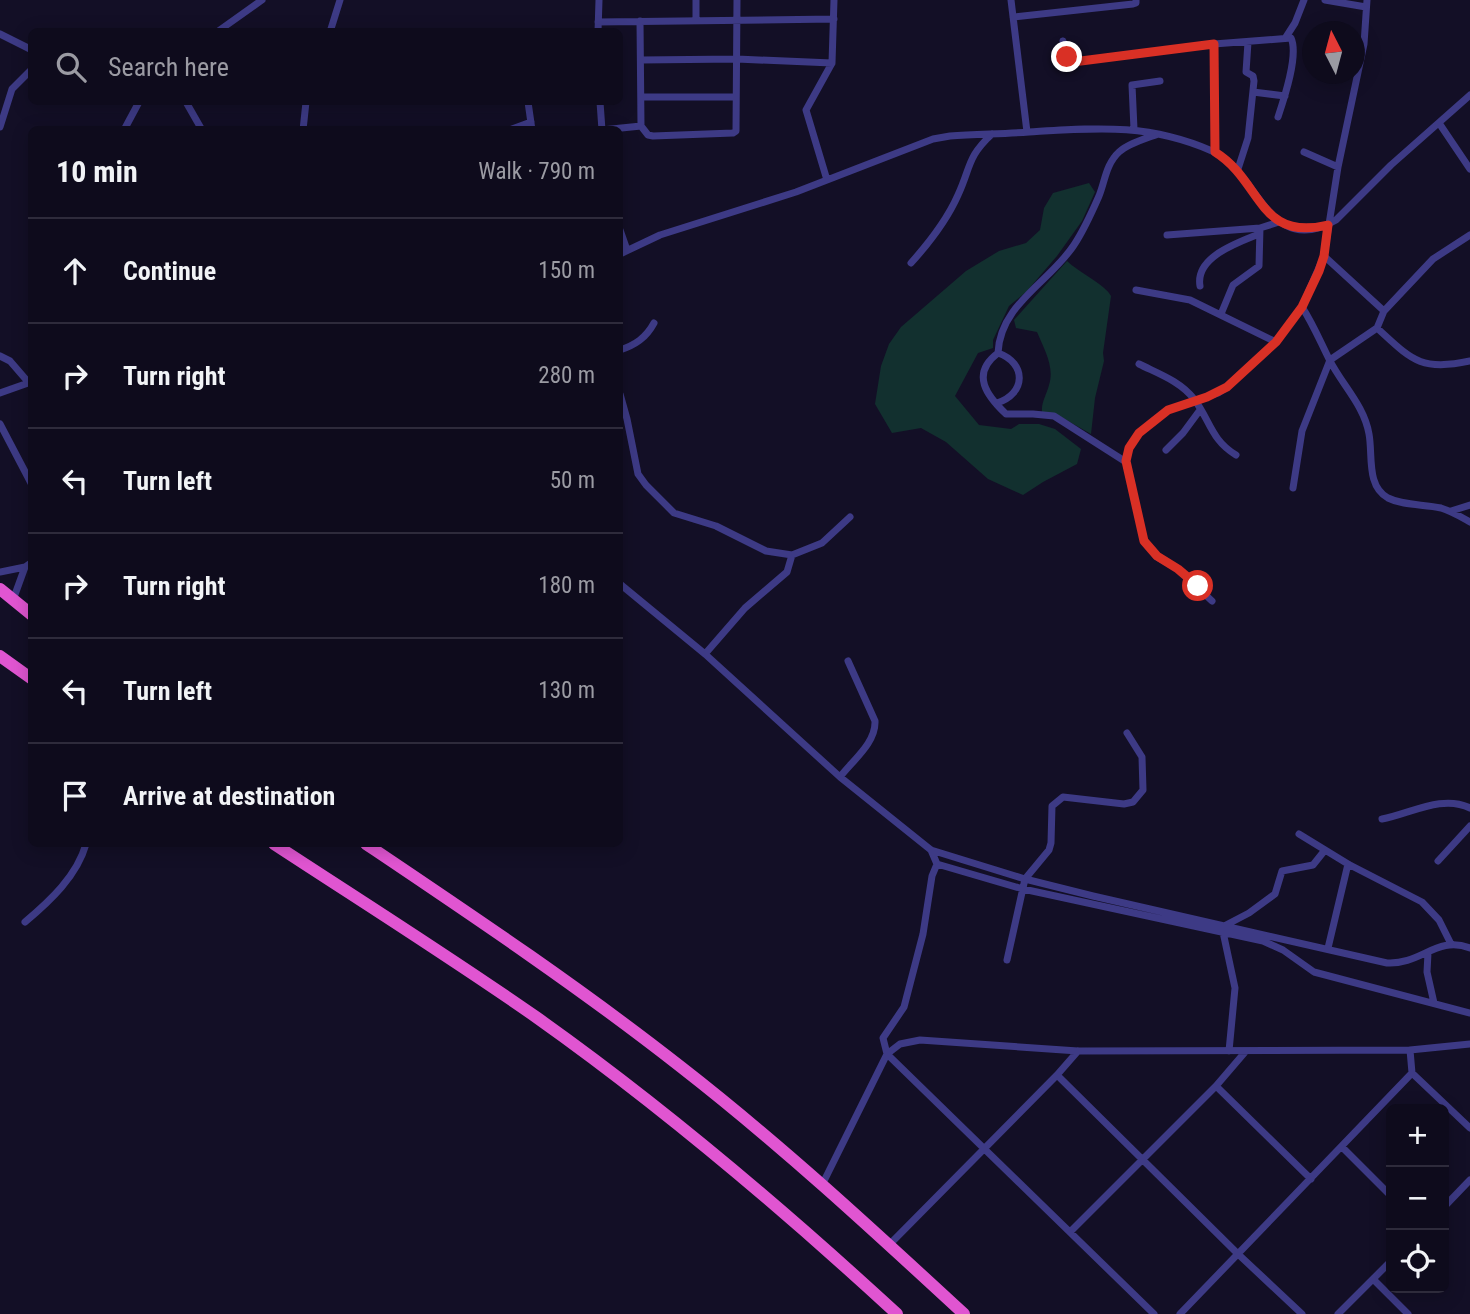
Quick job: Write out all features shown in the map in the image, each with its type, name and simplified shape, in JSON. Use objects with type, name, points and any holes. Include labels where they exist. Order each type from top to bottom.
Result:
[{"type":"highway","points":[[0,589],[28,612]]},
{"type":"highway","points":[[0,656],[28,676]]},
{"type":"highway","points":[[279,847],[535,1017],[611,1073],[690,1135],[897,1314]]},
{"type":"highway","points":[[370,847],[564,977],[682,1067],[822,1184],[964,1314]]},
{"type":"street","points":[[230,27],[262,0]]},
{"type":"street","points":[[331,28],[340,0]]},
{"type":"street","points":[[598,28],[599,0]]},
{"type":"street","points":[[696,0],[696,19]]},
{"type":"street","points":[[640,21],[641,126],[648,135],[733,133],[738,127],[737,0]]},
{"type":"street","points":[[827,180],[806,110],[832,63],[834,0]]},
{"type":"street","points":[[1011,0],[1027,132]]},
{"type":"street","points":[[1013,17],[1133,4],[1136,0]]},
{"type":"street","points":[[1286,37],[1304,0]]},
{"type":"street","points":[[1212,601],[1178,569],[1157,556],[1144,541],[1126,461],[1129,448],[1139,433],[1168,410],[1227,387],[1276,342],[1302,307],[1324,256],[1338,167],[1362,53],[1366,3],[1325,0]]},
{"type":"street","points":[[598,22],[834,19]]},
{"type":"street","points":[[0,34],[28,48]]},
{"type":"street","points":[[1063,41],[1067,57],[1073,62],[1214,44],[1291,38],[1294,47],[1285,96],[1278,117]]},
{"type":"street","points":[[1238,169],[1248,136],[1254,78],[1246,72],[1248,42]]},
{"type":"street","points":[[1214,44],[1215,152]]},
{"type":"street","points":[[641,60],[737,59],[832,63]]},
{"type":"street","points":[[0,127],[12,89],[28,73]]},
{"type":"street","points":[[1134,129],[1131,88],[1135,84],[1160,80]]},
{"type":"street","points":[[1252,92],[1285,96]]},
{"type":"street","points":[[623,252],[660,235],[827,180],[933,139],[1100,127],[1158,134],[1215,152],[1238,169],[1259,202],[1279,222],[1301,229],[1328,225],[1391,164],[1470,95]]},
{"type":"street","points":[[641,97],[736,97]]},
{"type":"street","points":[[126,126],[137,105]]},
{"type":"street","points":[[188,105],[200,126]]},
{"type":"street","points":[[303,126],[306,105]]},
{"type":"street","points":[[528,105],[531,126]]},
{"type":"street","points":[[600,105],[602,126]]},
{"type":"street","points":[[1438,123],[1470,169]]},
{"type":"street","points":[[623,128],[641,126]]},
{"type":"street","points":[[911,263],[928,244],[958,196],[972,156],[992,134]]},
{"type":"street","points":[[998,353],[998,342],[1007,319],[1073,247],[1099,196],[1111,162],[1119,152],[1130,145],[1158,134]]},
{"type":"street","points":[[1304,152],[1338,167]]},
{"type":"street","points":[[1200,286],[1202,268],[1233,244],[1279,222]]},
{"type":"street","points":[[1167,235],[1259,231]]},
{"type":"street","points":[[1221,314],[1233,285],[1259,266],[1259,231]]},
{"type":"street","points":[[1293,488],[1303,432],[1330,360],[1377,328],[1384,311],[1433,259],[1470,235]]},
{"type":"street","points":[[1324,256],[1384,311]]},
{"type":"street","points":[[1136,290],[1179,297],[1221,314],[1276,342]]},
{"type":"street","points":[[1302,307],[1366,421],[1373,481],[1378,490],[1387,498],[1450,511],[1470,522]]},
{"type":"street","points":[[623,349],[640,341],[654,323]]},
{"type":"street","points":[[1377,328],[1415,360],[1429,364],[1470,360]]},
{"type":"street","points":[[998,353],[990,359],[983,378],[989,397],[1006,414],[1054,416],[1126,461]]},
{"type":"street","points":[[997,403],[1007,400],[1015,393],[1019,384],[1016,364],[1008,356],[998,353]]},
{"type":"street","points":[[0,356],[10,361],[28,380]]},
{"type":"street","points":[[1139,364],[1177,382],[1194,400],[1218,442],[1236,455]]},
{"type":"street","points":[[0,393],[28,383]]},
{"type":"street","points":[[623,407],[638,474],[674,513],[716,526],[766,551],[792,555],[822,544],[850,517]]},
{"type":"street","points":[[1166,450],[1200,410]]},
{"type":"street","points":[[0,424],[28,477]]},
{"type":"street","points":[[1450,511],[1470,505]]},
{"type":"street","points":[[705,654],[745,608],[787,572],[792,555]]},
{"type":"street","points":[[0,572],[28,564]]},
{"type":"street","points":[[13,600],[28,564]]},
{"type":"street","points":[[623,586],[705,654],[840,777],[931,850],[1026,879],[1225,928],[1273,945],[1314,972],[1470,1013]]},
{"type":"street","points":[[840,777],[872,739],[875,731],[875,721],[848,660]]},
{"type":"street","points":[[1007,960],[1026,879],[1049,850],[1050,813],[1057,799],[1071,797],[1114,804],[1133,802],[1139,797],[1144,781],[1142,757],[1128,733]]},
{"type":"street","points":[[1382,819],[1446,802],[1470,808]]},
{"type":"street","points":[[1438,860],[1470,826]]},
{"type":"street","points":[[1299,834],[1348,864],[1422,902],[1439,920],[1451,943]]},
{"type":"street","points":[[25,922],[65,883],[85,847]]},
{"type":"street","points":[[931,850],[937,864],[932,876],[923,934],[905,1007],[883,1038],[887,1054],[1154,1314]]},
{"type":"street","points":[[1225,928],[1275,894],[1282,871],[1313,865],[1325,850]]},
{"type":"street","points":[[937,864],[1023,888],[1395,963],[1451,943],[1470,948]]},
{"type":"street","points":[[1328,948],[1348,864]]},
{"type":"street","points":[[1225,928],[1236,988],[1229,1051]]},
{"type":"street","points":[[1428,953],[1427,972],[1434,1003]]},
{"type":"street","points":[[822,1184],[887,1054],[900,1044],[920,1040],[1078,1051],[1410,1050],[1470,1044]]},
{"type":"street","points":[[1410,1050],[1412,1073],[1470,1128]]},
{"type":"street","points":[[889,1245],[1078,1051]]},
{"type":"street","points":[[1070,1232],[1144,1160],[1247,1051]]},
{"type":"street","points":[[1180,1314],[1412,1073]]},
{"type":"street","points":[[1057,1075],[1301,1314]]},
{"type":"street","points":[[1216,1086],[1311,1179]]},
{"type":"street","points":[[1342,1147],[1386,1191]]},
{"type":"street","points":[[1449,1203],[1470,1180]]},
{"type":"street","points":[[1338,1314],[1386,1266]]},
{"type":"street","points":[[1373,1279],[1408,1314]]},
{"type":"green space","points":[[1089,183],[1095,192],[1082,221],[1057,256],[1026,292],[1009,306],[993,340],[993,348],[978,353],[955,396],[979,425],[1011,429],[1019,424],[1039,424],[1055,429],[1081,449],[1077,464],[1023,495],[988,479],[946,442],[921,428],[892,433],[875,404],[881,366],[889,344],[901,327],[966,271],[999,251],[1026,243],[1040,230],[1044,208],[1053,193]]},
{"type":"green space","points":[[1067,261],[1104,287],[1111,296],[1104,361],[1095,398],[1091,434],[1061,417],[1042,412],[1051,372],[1048,358],[1037,332],[1016,328],[1014,320]]},
{"type":"route","points":[[1067,57],[1073,62],[1214,44],[1215,152],[1238,169],[1259,202],[1279,222],[1301,229],[1328,225],[1319,271],[1302,307],[1276,342],[1244,373],[1218,393],[1168,410],[1139,433],[1129,448],[1126,461],[1144,541],[1157,556],[1198,586]]}]
